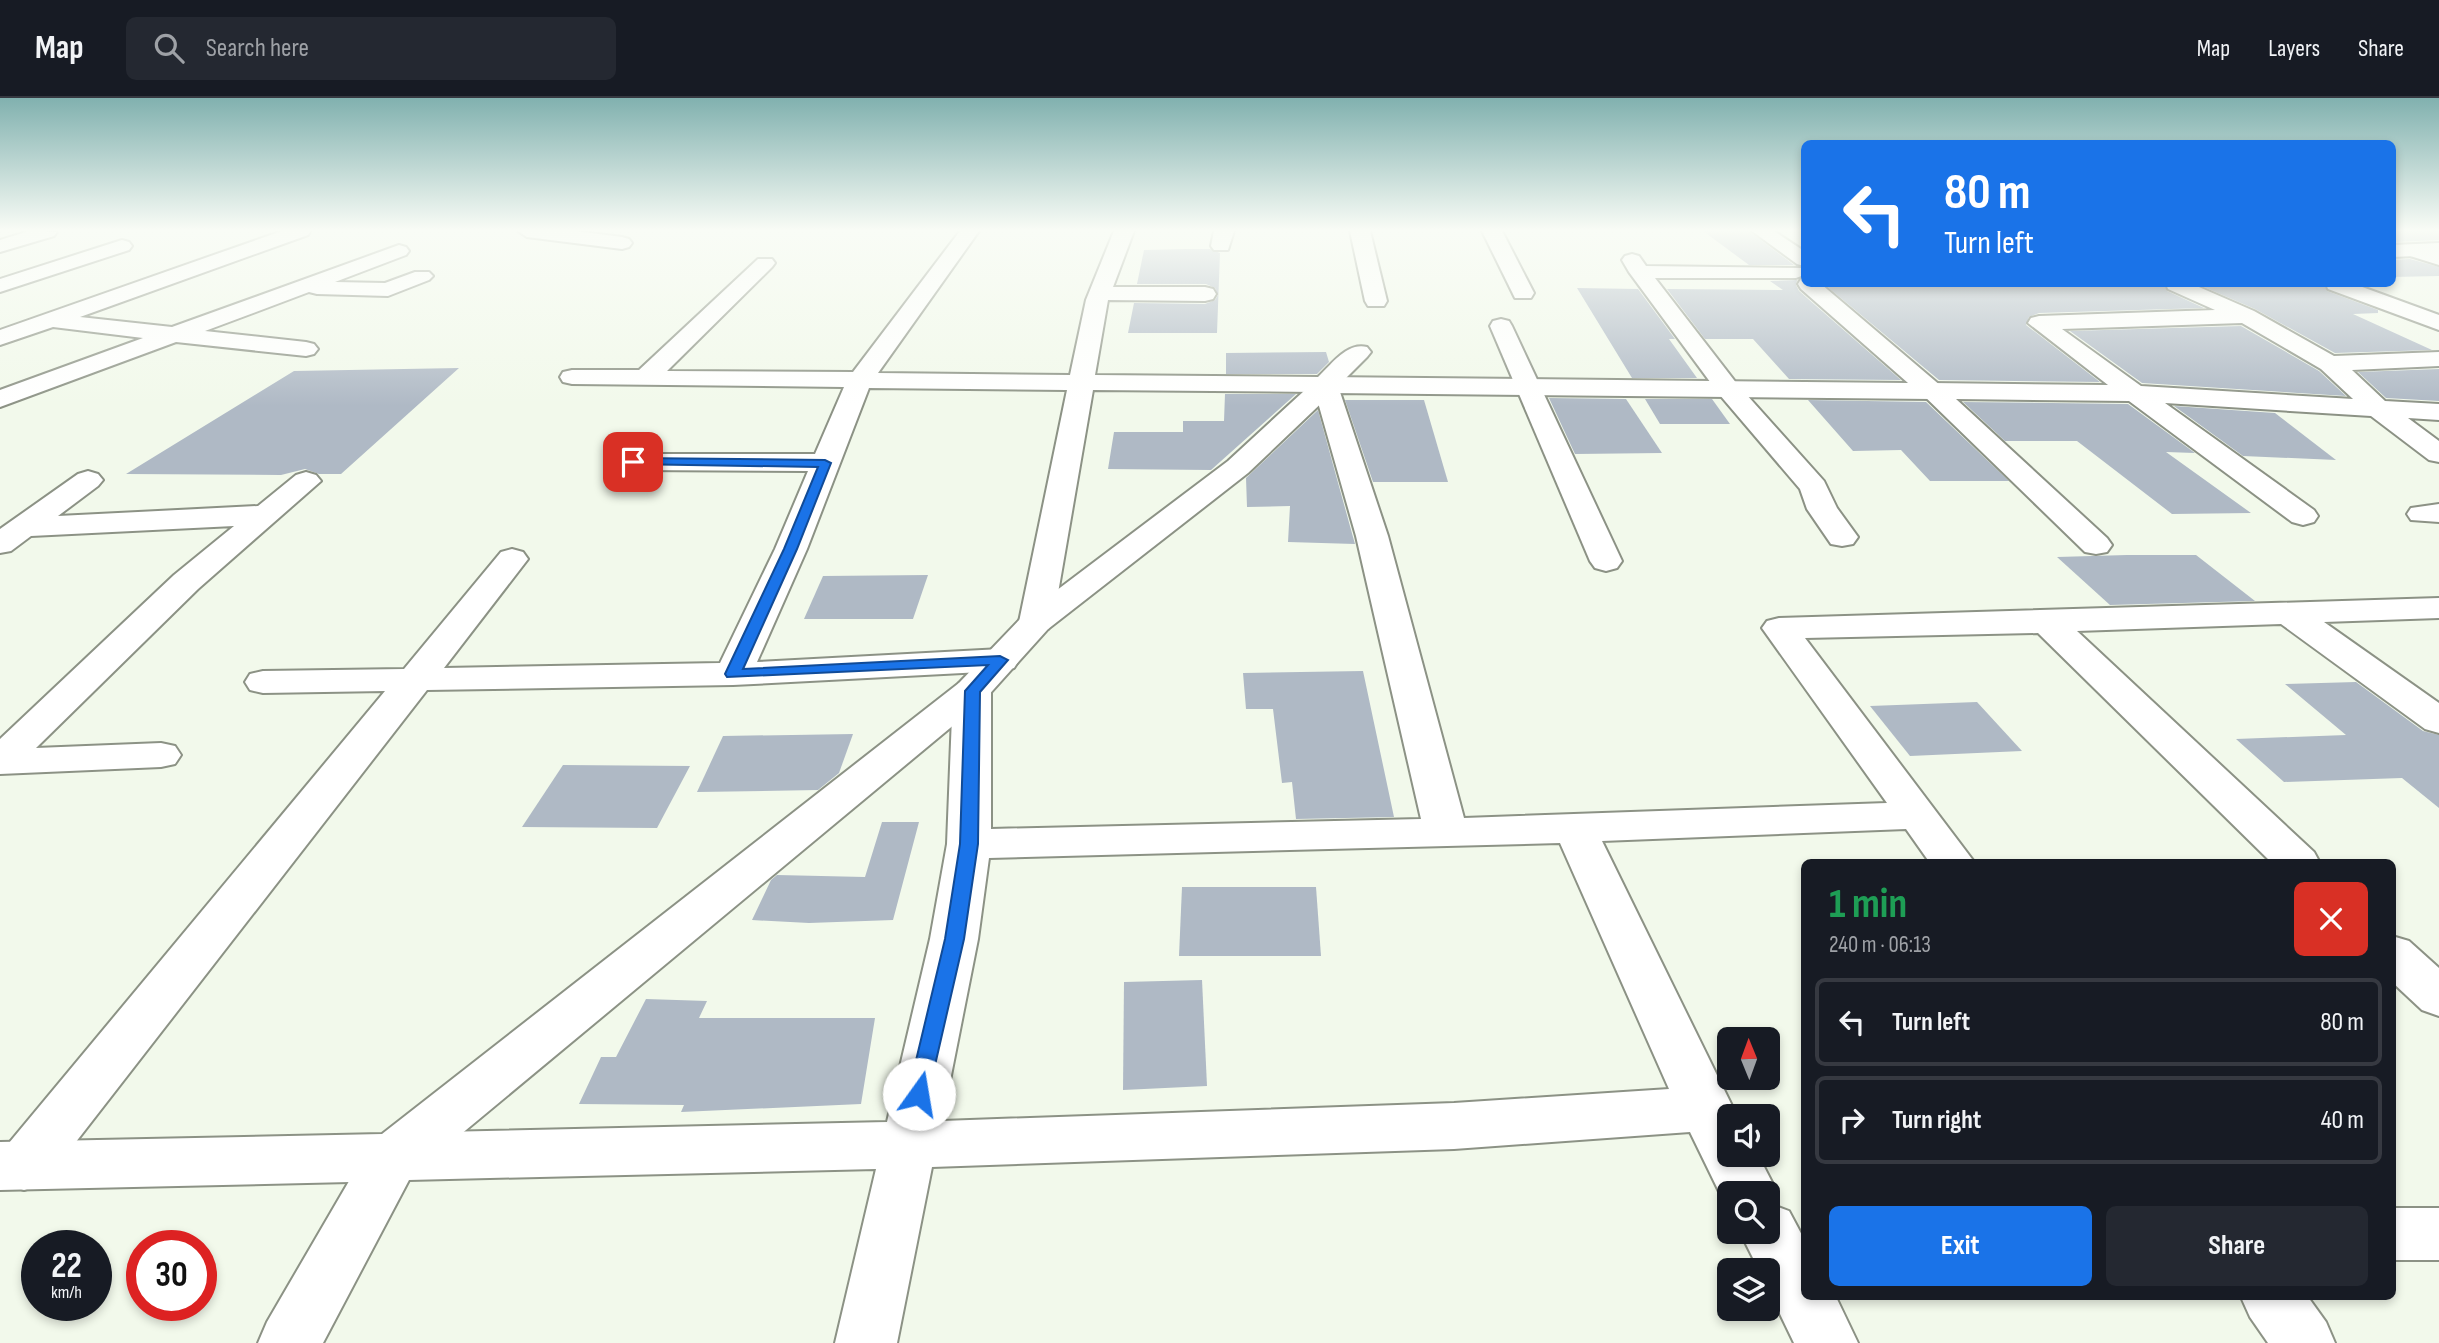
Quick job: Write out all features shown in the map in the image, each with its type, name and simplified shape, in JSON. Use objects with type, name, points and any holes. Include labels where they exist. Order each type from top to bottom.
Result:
[{"type":"street","points":[[0,338],[137,289]]},
{"type":"street","points":[[0,399],[298,289]]},
{"type":"street","points":[[349,289],[390,289]]},
{"type":"street","points":[[645,378],[738,289]]},
{"type":"street","points":[[733,674],[790,549],[859,381],[927,289]]},
{"type":"street","points":[[1036,622],[1102,289]]},
{"type":"street","points":[[1373,289],[1376,301]]},
{"type":"street","points":[[1522,289],[1523,293]]},
{"type":"street","points":[[1652,289],[1728,389],[1814,487],[1822,509],[1842,537]]},
{"type":"street","points":[[1821,289],[2096,545]]},
{"type":"street","points":[[2187,289],[2246,316],[2330,364],[2378,408],[2439,454]]},
{"type":"street","points":[[2349,289],[2439,323]]},
{"type":"street","points":[[1100,293],[1205,294]]},
{"type":"street","points":[[0,314],[306,349]]},
{"type":"street","points":[[2246,316],[2039,323],[2303,516]]},
{"type":"street","points":[[1501,326],[1606,562]]},
{"type":"street","points":[[289,1343],[393,1157],[986,676],[1036,622],[1238,467],[1359,352]]},
{"type":"street","points":[[2330,364],[2439,359]]},
{"type":"street","points":[[572,377],[2134,393],[2439,412]]},
{"type":"street","points":[[1325,385],[1372,536],[1446,833]]},
{"type":"street","points":[[633,462],[825,463]]},
{"type":"street","points":[[11,535],[88,480]]},
{"type":"street","points":[[0,761],[186,582],[306,481]]},
{"type":"street","points":[[11,535],[262,516]]},
{"type":"street","points":[[12,1166],[512,559]]},
{"type":"street","points":[[1949,859],[1779,628],[2291,615],[2439,608]]},
{"type":"street","points":[[2291,615],[2439,721]]},
{"type":"street","points":[[2047,622],[2294,859]]},
{"type":"street","points":[[262,682],[416,677],[733,674],[986,676]]},
{"type":"street","points":[[866,1343],[954,939],[969,844],[986,676]]},
{"type":"street","points":[[0,761],[161,755]]},
{"type":"street","points":[[969,844],[1446,833],[1917,815]]},
{"type":"street","points":[[1575,828],[1717,1131]]},
{"type":"street","points":[[2396,957],[2439,997]]},
{"type":"street","points":[[12,1166],[908,1145],[1454,1126],[1717,1140]]},
{"type":"street","points":[[2396,1234],[2439,1234]]},
{"type":"street","points":[[1776,1244],[1801,1293]]},
{"type":"street","points":[[1805,1300],[1827,1343]]},
{"type":"street","points":[[2274,1300],[2304,1343]]},
{"type":"building","points":[[1215,289],[1219,289],[1217,333],[1128,333],[1134,303],[1205,304],[1215,300],[1218,295]]},
{"type":"building","points":[[1578,289],[1638,289],[1675,339],[1669,339],[1697,378],[1632,378]]},
{"type":"building","points":[[1667,289],[1798,289],[1901,380],[1789,379],[1753,339],[1705,339]]},
{"type":"building","points":[[1830,289],[2166,289],[2204,308],[2039,313],[2029,317],[2026,325],[2100,382],[1939,380]]},
{"type":"building","points":[[2209,289],[2326,289],[2378,310],[2378,313],[2353,314],[2432,350],[2335,353],[2255,309]]},
{"type":"building","points":[[2241,326],[2319,371],[2346,396],[2142,383],[2070,331]]},
{"type":"building","points":[[1326,352],[1329,362],[1317,374],[1226,374],[1226,353]]},
{"type":"building","points":[[459,368],[341,474],[319,474],[305,469],[281,475],[126,474],[294,371]]},
{"type":"building","points":[[2439,369],[2439,401],[2386,398],[2358,372]]},
{"type":"building","points":[[1225,394],[1296,394],[1211,470],[1108,469],[1114,432],[1183,432],[1183,421],[1224,421]]},
{"type":"building","points":[[1549,398],[1626,399],[1662,453],[1575,454]]},
{"type":"building","points":[[1645,399],[1712,399],[1730,424],[1660,424]]},
{"type":"building","points":[[1345,400],[1424,400],[1448,482],[1373,482]]},
{"type":"building","points":[[1808,400],[1926,402],[2009,481],[1930,481],[1901,450],[1853,451]]},
{"type":"building","points":[[1963,402],[2128,404],[2195,453],[2166,452],[2251,513],[2172,514],[2077,441],[2005,441]]},
{"type":"building","points":[[2174,406],[2275,413],[2336,460],[2243,456]]},
{"type":"building","points":[[1318,410],[1355,544],[1288,542],[1290,506],[1247,507],[1246,478]]},
{"type":"building","points":[[2196,555],[2255,601],[2110,605],[2057,557]]},
{"type":"building","points":[[928,575],[913,619],[804,619],[823,576]]},
{"type":"building","points":[[1363,671],[1394,817],[1296,819],[1292,782],[1282,783],[1273,709],[1246,709],[1243,673]]},
{"type":"building","points":[[2356,682],[2423,731],[2439,735],[2439,808],[2402,778],[2284,782],[2236,739],[2346,735],[2285,684]]},
{"type":"building","points":[[1977,702],[2022,751],[1910,756],[1870,706]]},
{"type":"building","points":[[853,734],[839,773],[818,790],[697,792],[723,736]]},
{"type":"building","points":[[563,765],[690,766],[657,828],[522,827]]},
{"type":"building","points":[[882,822],[919,822],[893,920],[809,923],[752,920],[771,880],[777,875],[865,877]]},
{"type":"building","points":[[1182,887],[1316,887],[1321,956],[1179,956]]},
{"type":"building","points":[[1202,980],[1207,1086],[1123,1090],[1124,982]]},
{"type":"building","points":[[646,999],[707,1001],[699,1018],[875,1018],[861,1104],[681,1112],[684,1105],[579,1104],[601,1057],[616,1057]]},
{"type":"route","points":[[633,462],[825,463],[790,549],[733,674],[1000,660],[972,691],[969,844],[954,939],[919,1094]]}]
